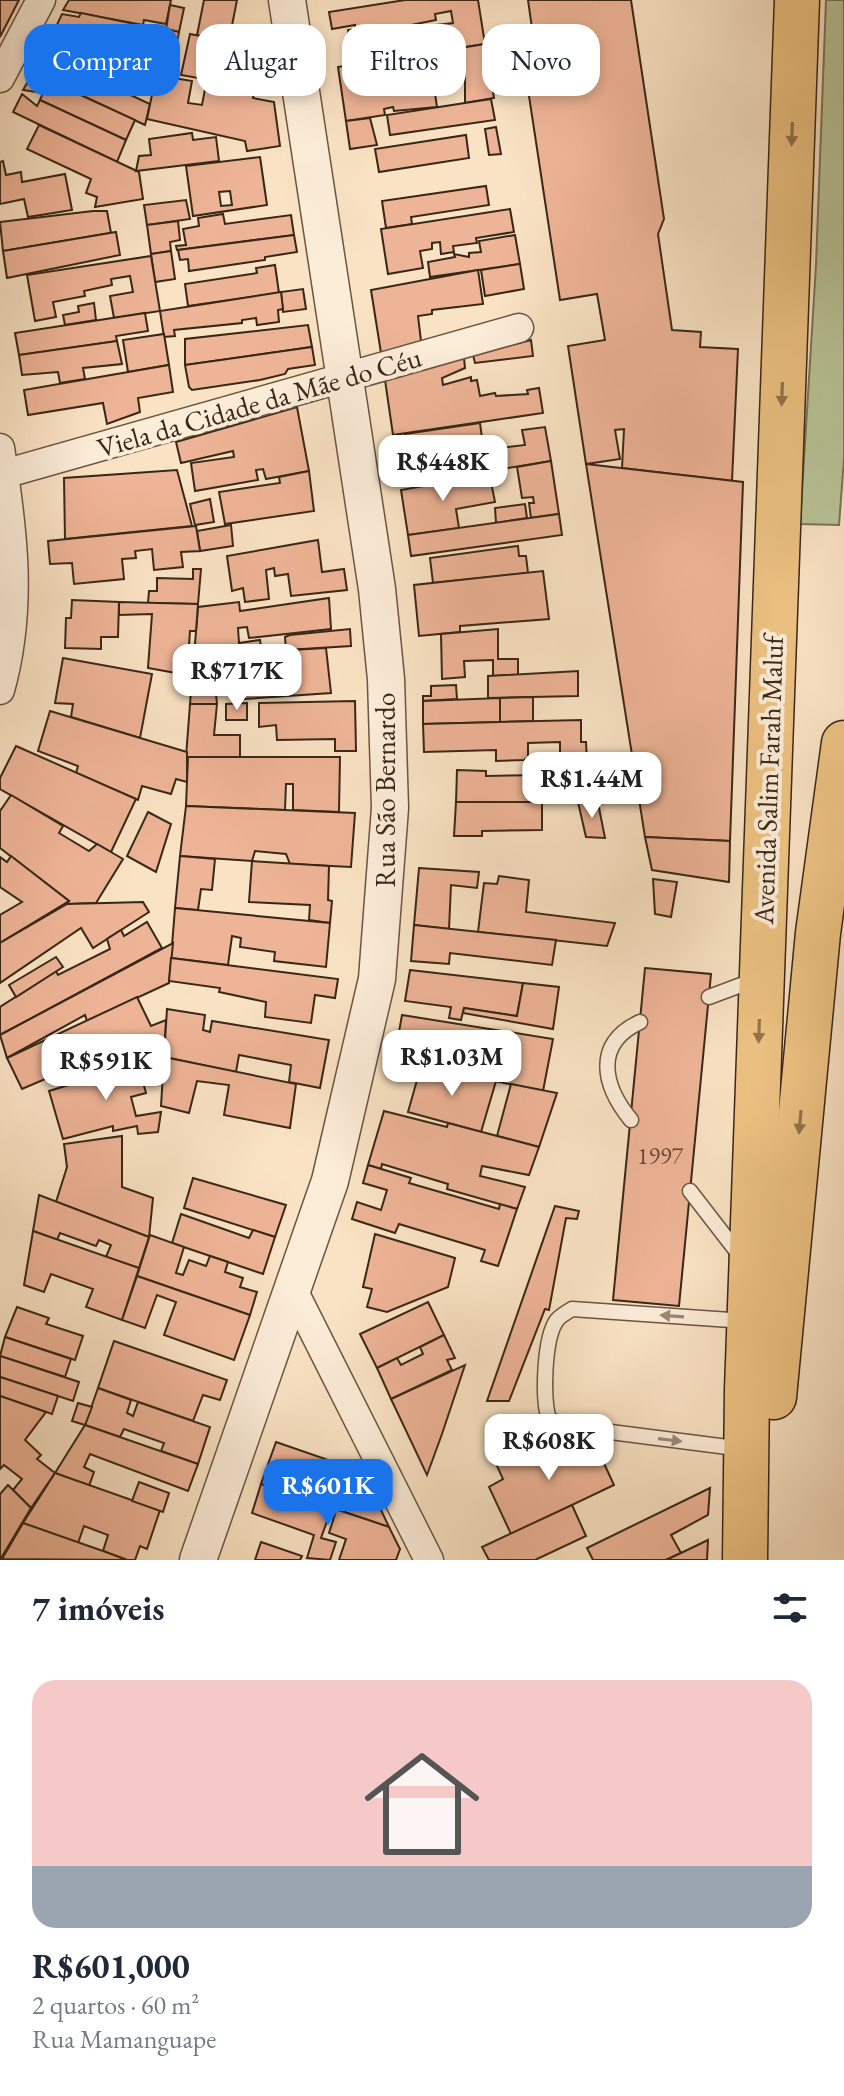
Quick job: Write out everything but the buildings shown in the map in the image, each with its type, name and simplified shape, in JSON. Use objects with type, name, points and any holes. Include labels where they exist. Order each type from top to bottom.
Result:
[{"type":"highway","name":"Avenida Salim Farah Maluf","points":[[745,1560],[751,1269],[797,0]]},
{"type":"highway","points":[[757,1560],[818,933],[844,743]]},
{"type":"street","points":[[0,78],[41,0]]},
{"type":"street","name":"Rua São Bernardo","points":[[198,1560],[294,1292],[330,1181],[377,979],[388,847],[386,679],[377,589],[287,0]]},
{"type":"street","name":"Viela da Cidade da Mãe do Céu","points":[[1,465],[346,377],[519,328]]},
{"type":"street","points":[[0,690],[9,658],[15,607],[12,518],[1,465]]},
{"type":"street","points":[[294,1292],[429,1560]]},
{"type":"lane","points":[[709,997],[761,978]]},
{"type":"lane","points":[[631,1120],[613,1098],[607,1073],[610,1049],[621,1031],[640,1022]]},
{"type":"lane","points":[[690,1191],[751,1269]]},
{"type":"lane","points":[[746,1449],[564,1426],[549,1419],[545,1407],[549,1337],[558,1319],[572,1309],[750,1321]]},
{"type":"green space","points":[[826,0],[844,0],[844,459],[839,525],[800,524],[816,265]]}]
